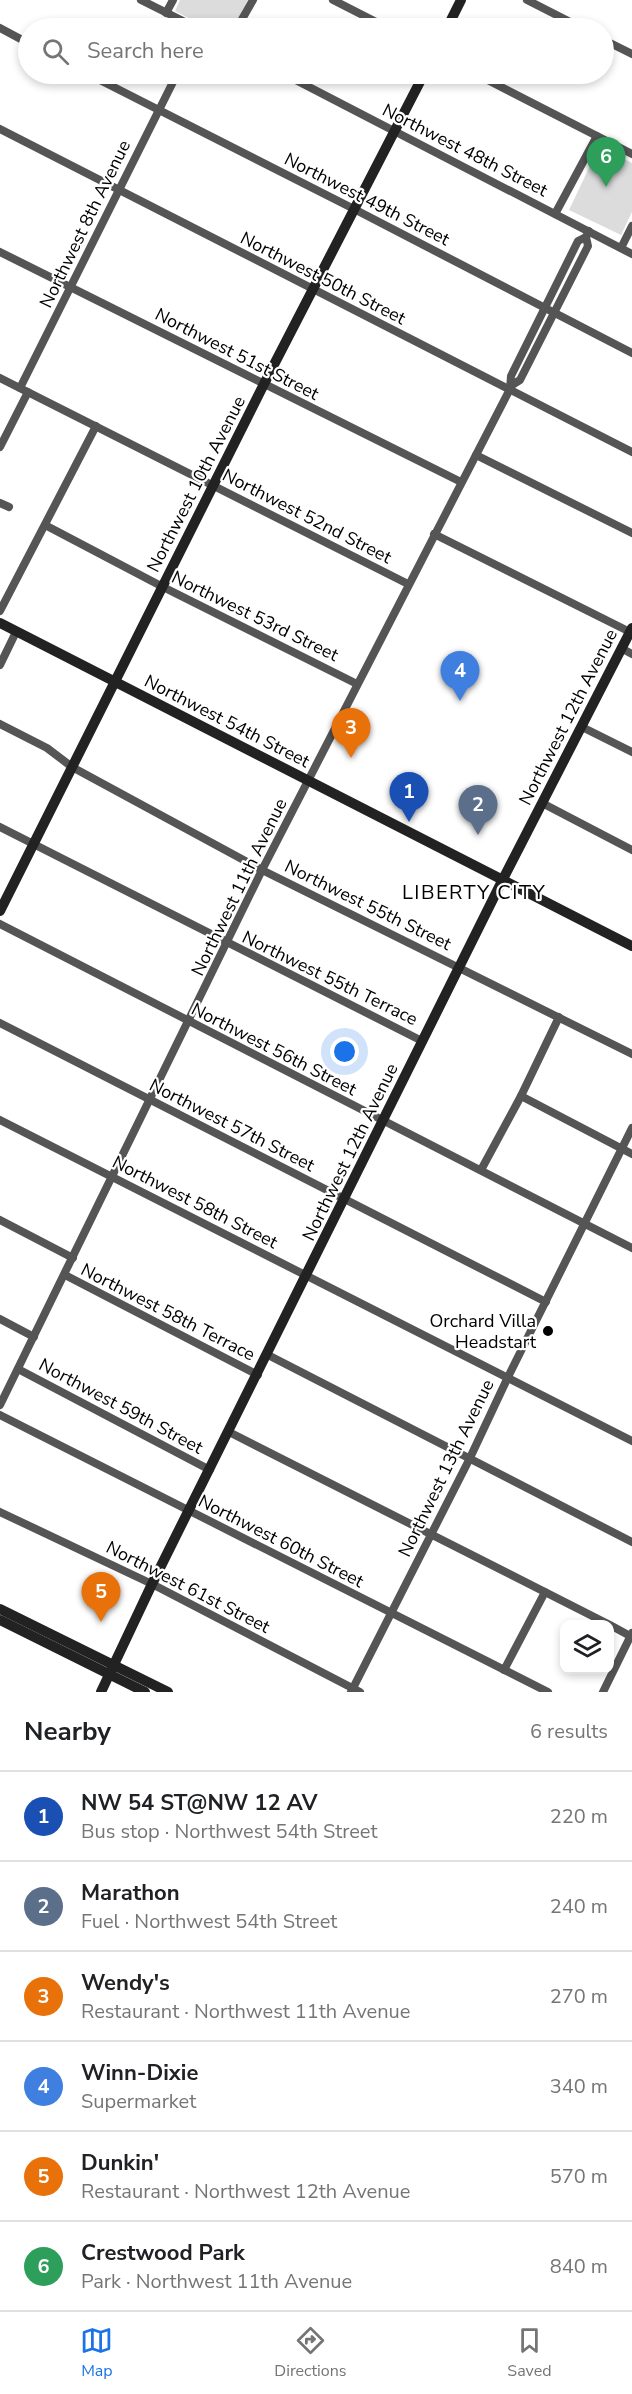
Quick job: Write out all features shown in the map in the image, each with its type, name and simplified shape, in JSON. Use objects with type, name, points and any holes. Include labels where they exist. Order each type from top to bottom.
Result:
[{"type":"main road","points":[[452,18],[461,0]]},
{"type":"main road","name":"Northwest 10th Avenue","points":[[0,911],[264,384],[419,84]]},
{"type":"main road","name":"Northwest 54th Street","points":[[0,623],[632,946]]},
{"type":"main road","name":"Northwest 12th Avenue","points":[[101,1692],[152,1584],[268,1355],[502,880],[631,630]]},
{"type":"main road","points":[[0,1609],[112,1669],[145,1692]]},
{"type":"main road","points":[[0,1620],[168,1692]]},
{"type":"street","points":[[141,0],[176,18]]},
{"type":"street","points":[[166,13],[173,0]]},
{"type":"street","points":[[243,18],[253,0]]},
{"type":"street","points":[[333,0],[368,18]]},
{"type":"street","points":[[527,0],[562,18]]},
{"type":"street","points":[[0,28],[18,38]]},
{"type":"street","points":[[614,45],[632,54]]},
{"type":"street","name":"Northwest 49th Street","points":[[107,84],[632,353]]},
{"type":"street","name":"Northwest 8th Avenue","points":[[0,447],[24,390],[118,190],[172,84]]},
{"type":"street","name":"Northwest 48th Street","points":[[303,84],[555,214],[587,234],[632,254]]},
{"type":"street","points":[[496,84],[631,152]]},
{"type":"street","name":"Northwest 50th Street","points":[[0,129],[313,290],[511,387],[632,452]]},
{"type":"street","points":[[555,214],[597,136]]},
{"type":"street","points":[[621,248],[632,226]]},
{"type":"street","name":"Northwest 11th Avenue","points":[[511,387],[511,376],[544,308],[578,241],[587,234]]},
{"type":"street","name":"Northwest 11th Avenue","points":[[0,1405],[262,870],[461,482],[511,387],[520,380],[588,246],[587,234]]},
{"type":"street","name":"Northwest 51st Street","points":[[0,252],[461,482]]},
{"type":"street","name":"Northwest 52nd Street","points":[[0,378],[408,584]]},
{"type":"street","points":[[0,611],[96,426]]},
{"type":"street","points":[[476,455],[632,533]]},
{"type":"street","points":[[0,503],[9,507]]},
{"type":"street","name":"Northwest 53rd Street","points":[[45,525],[357,684]]},
{"type":"street","points":[[434,534],[631,630]]},
{"type":"street","points":[[0,665],[16,632]]},
{"type":"street","points":[[621,648],[632,654]]},
{"type":"street","name":"Northwest 55th Street","points":[[0,724],[46,748],[72,767],[262,870],[632,1054]]},
{"type":"street","points":[[582,727],[632,752]]},
{"type":"street","points":[[542,803],[632,850]]},
{"type":"street","name":"Northwest 55th Terrace","points":[[0,827],[422,1041]]},
{"type":"street","name":"Northwest 56th Street","points":[[0,924],[632,1248]]},
{"type":"street","points":[[481,1170],[521,1096],[559,1017]]},
{"type":"street","name":"Northwest 57th Street","points":[[0,1023],[546,1302]]},
{"type":"street","points":[[521,1096],[632,1154]]},
{"type":"street","name":"Northwest 58th Street","points":[[0,1120],[632,1441]]},
{"type":"street","name":"Northwest 13th Avenue","points":[[355,1691],[390,1614],[469,1460],[632,1128]]},
{"type":"street","name":"Northwest 58th Terrace","points":[[0,1220],[73,1258]]},
{"type":"street","name":"Northwest 58th Terrace","points":[[65,1275],[258,1375]]},
{"type":"street","name":"Northwest 59th Street","points":[[0,1319],[34,1337]]},
{"type":"street","name":"Northwest 58th Terrace","points":[[268,1355],[632,1542]]},
{"type":"street","name":"Northwest 59th Street","points":[[18,1369],[210,1470]]},
{"type":"street","name":"Northwest 60th Street","points":[[0,1415],[548,1692]]},
{"type":"street","name":"Northwest 59th Street","points":[[229,1432],[599,1620]]},
{"type":"street","name":"Northwest 61st Street","points":[[0,1512],[152,1584],[355,1691]]},
{"type":"street","points":[[504,1670],[544,1592]]},
{"type":"street","name":"Northwest 59th Street","points":[[614,1627],[632,1636]]},
{"type":"street","points":[[603,1692],[632,1636]]},
{"type":"shaded area","points":[[180,0],[248,0],[238,18],[189,18],[175,11]]},
{"type":"shaded area","points":[[599,147],[632,163],[632,212],[621,235],[569,210]]},
{"type":"place","name":"Crestwood Park","points":[[606,187]]},
{"type":"place","name":"Winn-Dixie","points":[[460,701]]},
{"type":"place","name":"Wendy's","points":[[351,758]]},
{"type":"place","name":"NW 54 ST@NW 12 AV","points":[[409,822]]},
{"type":"place","name":"Marathon","points":[[478,835]]},
{"type":"place","name":"Orchard Villa Headstart","points":[[548,1331]]},
{"type":"place","name":"Dunkin'","points":[[101,1622]]},
{"type":"district","name":"LIBERTY CITY","points":[[474,892]]}]
